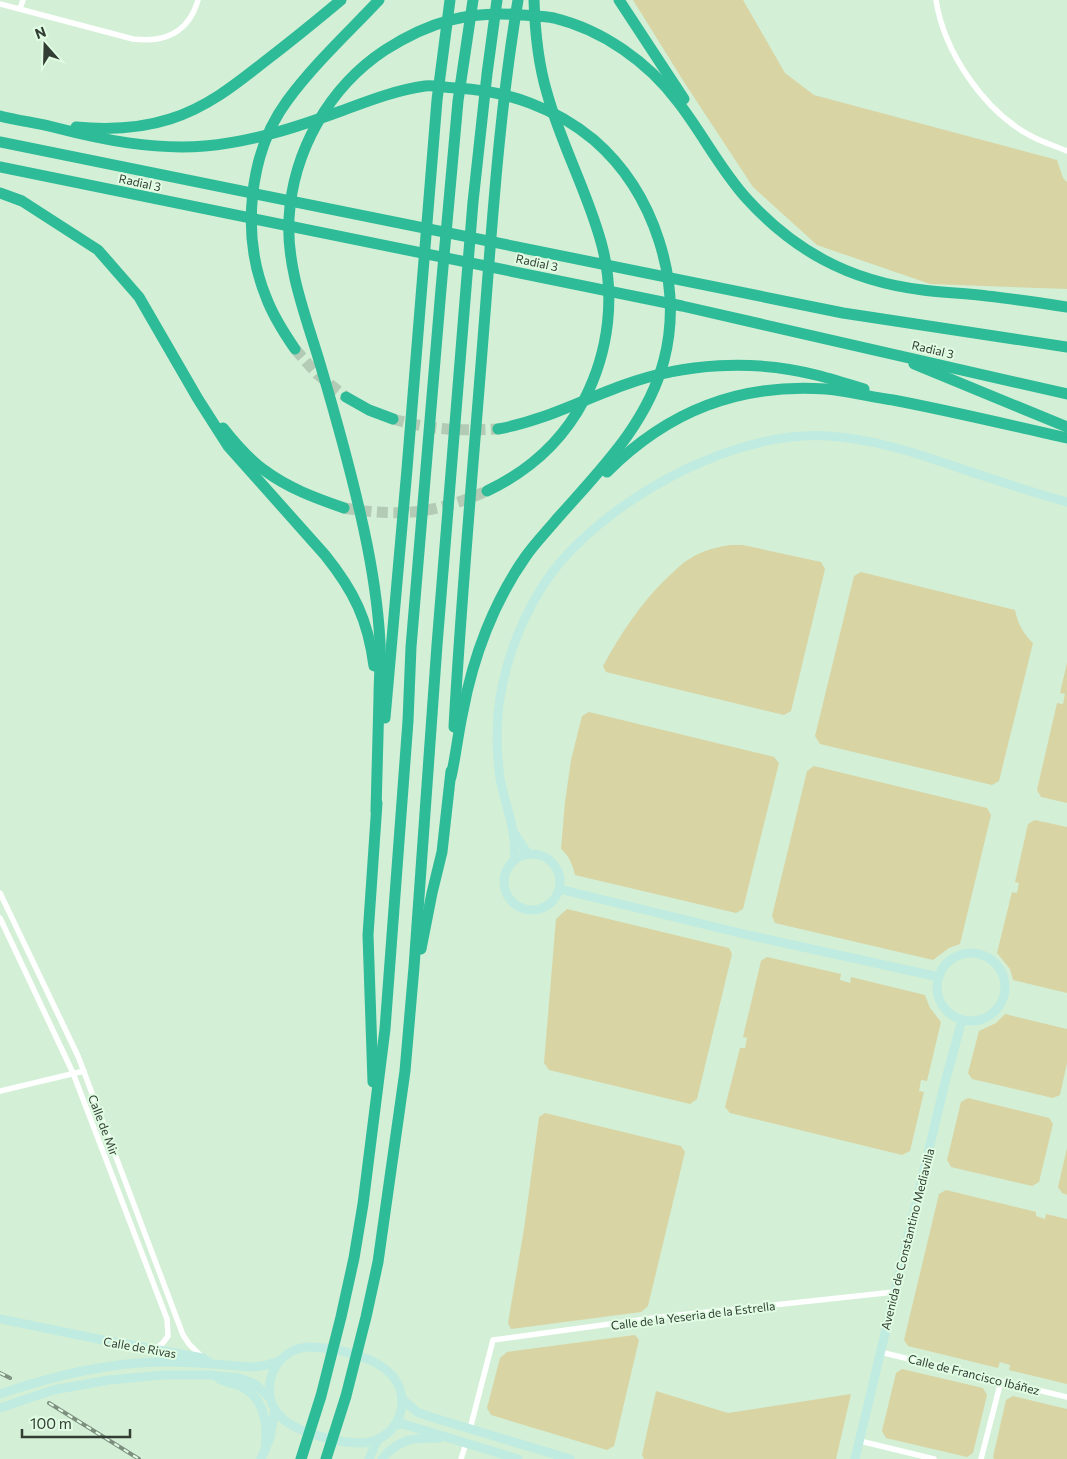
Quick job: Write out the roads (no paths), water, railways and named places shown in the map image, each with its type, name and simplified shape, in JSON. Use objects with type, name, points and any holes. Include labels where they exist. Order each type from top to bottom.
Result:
[{"type":"highway","points":[[51,127],[121,129],[143,126],[196,109],[217,98],[241,80],[341,0]]},
{"type":"highway","points":[[295,350],[281,328],[265,296],[254,253],[251,225],[254,181],[261,153],[286,102],[304,79],[379,0]]},
{"type":"highway","points":[[326,1459],[346,1396],[378,1262],[400,1105],[414,967],[436,654],[473,202],[492,25],[497,0]]},
{"type":"highway","points":[[414,967],[422,947],[442,852],[450,777],[458,648],[493,208],[518,0]]},
{"type":"highway","points":[[487,491],[508,481],[541,456],[560,437],[575,417],[593,383],[602,356],[608,324],[607,271],[601,242],[547,94],[535,26],[534,0]]},
{"type":"highway","points":[[619,0],[713,142],[732,180]]},
{"type":"highway","points":[[301,1459],[321,1396],[354,1258],[362,1213],[385,1029],[412,647],[442,289],[458,101],[472,2]]},
{"type":"highway","points":[[376,1094],[372,1080],[368,935],[376,811],[393,640],[437,100],[450,3]]},
{"type":"highway","points":[[376,811],[380,642],[369,557],[340,431],[293,267],[289,239],[289,217],[292,191],[310,135],[328,105],[353,76],[376,57],[421,30],[450,20],[498,12],[553,18],[588,30],[614,43],[651,71],[677,100],[748,200],[768,220],[797,243],[826,261],[878,282],[922,290],[1067,307]]},
{"type":"highway","points":[[0,116],[98,138],[140,145],[166,147],[206,146],[247,140],[294,128],[402,91],[428,86],[483,89],[514,97],[544,108],[570,123],[594,140],[616,163],[634,187],[647,211],[666,269],[668,337],[664,360],[652,395],[629,435],[526,556],[508,585],[491,619],[470,677],[455,760],[450,777]]},
{"type":"highway","name":"Radial 3","points":[[0,142],[843,314],[1067,347]]},
{"type":"highway","name":"Radial 3","points":[[0,167],[682,306],[1067,394]]},
{"type":"highway","points":[[0,193],[22,202],[98,250],[139,297],[198,399],[228,446],[339,573],[355,597],[365,623],[376,676],[378,723]]},
{"type":"highway","points":[[882,351],[1067,427]]},
{"type":"highway","points":[[498,429],[521,425],[624,385],[669,371],[700,368],[749,366],[783,369],[815,375],[919,405]]},
{"type":"highway","points":[[537,543],[622,457],[668,423],[706,405],[730,397],[763,391],[827,389],[919,405],[1067,438]]},
{"type":"highway","points":[[346,397],[369,410],[393,419]]},
{"type":"highway","points":[[198,399],[227,433],[262,469],[291,487],[344,508]]},
{"type":"street","points":[[20,9],[22,0]]},
{"type":"street","points":[[0,4],[133,39],[148,41],[173,34],[183,27],[191,16],[198,0]]},
{"type":"street","points":[[936,0],[946,35],[958,61],[982,94],[1005,117],[1030,136],[1067,151]]},
{"type":"street","points":[[515,859],[514,833],[500,778],[498,744],[502,688],[513,646],[536,597],[562,560],[591,530],[624,505],[658,484],[700,464],[754,444],[790,438],[827,436],[903,449],[1067,502]]},
{"type":"street","points":[[514,833],[528,854]]},
{"type":"street","points":[[528,854],[536,854],[550,860],[559,873],[559,889],[555,898],[542,908],[532,910],[519,908],[508,898],[504,885],[506,871],[515,859],[528,854]]},
{"type":"street","points":[[559,889],[752,936],[939,977]]},
{"type":"street","name":"Calle de Mir","points":[[0,893],[84,1071],[183,1335],[188,1344],[203,1358]]},
{"type":"street","name":"Calle de Mir","points":[[0,918],[73,1073],[167,1319],[168,1336],[162,1344],[154,1349]]},
{"type":"street","points":[[967,954],[987,957],[996,964],[1002,973],[1005,983],[1001,1005],[994,1013],[984,1019],[962,1020],[952,1016],[944,1008],[939,998],[937,988],[939,977],[950,961],[958,956],[967,954]]},
{"type":"street","name":"Avenida de Constantino Mediavilla","points":[[855,1459],[945,1082],[962,1020]]},
{"type":"street","points":[[0,1091],[84,1071]]},
{"type":"street","name":"Calle de la Yeseria de la Estrella","points":[[470,1429],[493,1340],[660,1317],[894,1292]]},
{"type":"street","name":"Calle de Rivas","points":[[0,1319],[203,1358],[213,1364],[253,1367],[279,1361]]},
{"type":"street","points":[[0,1408],[53,1390],[87,1383],[164,1375],[209,1375],[239,1378],[255,1384],[270,1398],[282,1418],[294,1427],[346,1443],[364,1443],[389,1433],[395,1425],[402,1408],[399,1387],[394,1377],[386,1370],[366,1358],[318,1347],[307,1347],[289,1352],[279,1361],[270,1380],[270,1398]]},
{"type":"street","name":"Calle de Francisco Ibáñez","points":[[880,1352],[1067,1397]]},
{"type":"street","points":[[0,1394],[48,1378],[94,1369],[164,1362],[213,1364]]},
{"type":"street","points":[[209,1375],[238,1385],[246,1390],[260,1405],[266,1424],[265,1450]]},
{"type":"street","points":[[981,1459],[1001,1381]]},
{"type":"street","points":[[402,1399],[418,1412],[570,1459]]},
{"type":"street","points":[[261,1459],[270,1438],[275,1409]]},
{"type":"street","points":[[395,1425],[403,1424],[518,1459]]},
{"type":"street","points":[[382,1459],[389,1450],[400,1442],[418,1438],[449,1438]]},
{"type":"street","points":[[369,1459],[378,1439]]},
{"type":"street","points":[[860,1441],[934,1459]]},
{"type":"street","points":[[461,1459],[466,1444]]},
{"type":"tunnel","points":[[295,349],[317,374],[346,397]]},
{"type":"tunnel","points":[[393,419],[445,429],[498,429]]},
{"type":"tunnel","points":[[344,508],[400,513],[417,512],[450,505],[487,491]]},
{"type":"railway","points":[[0,1373],[10,1378]]},
{"type":"railway","points":[[49,1403],[139,1459]]}]
